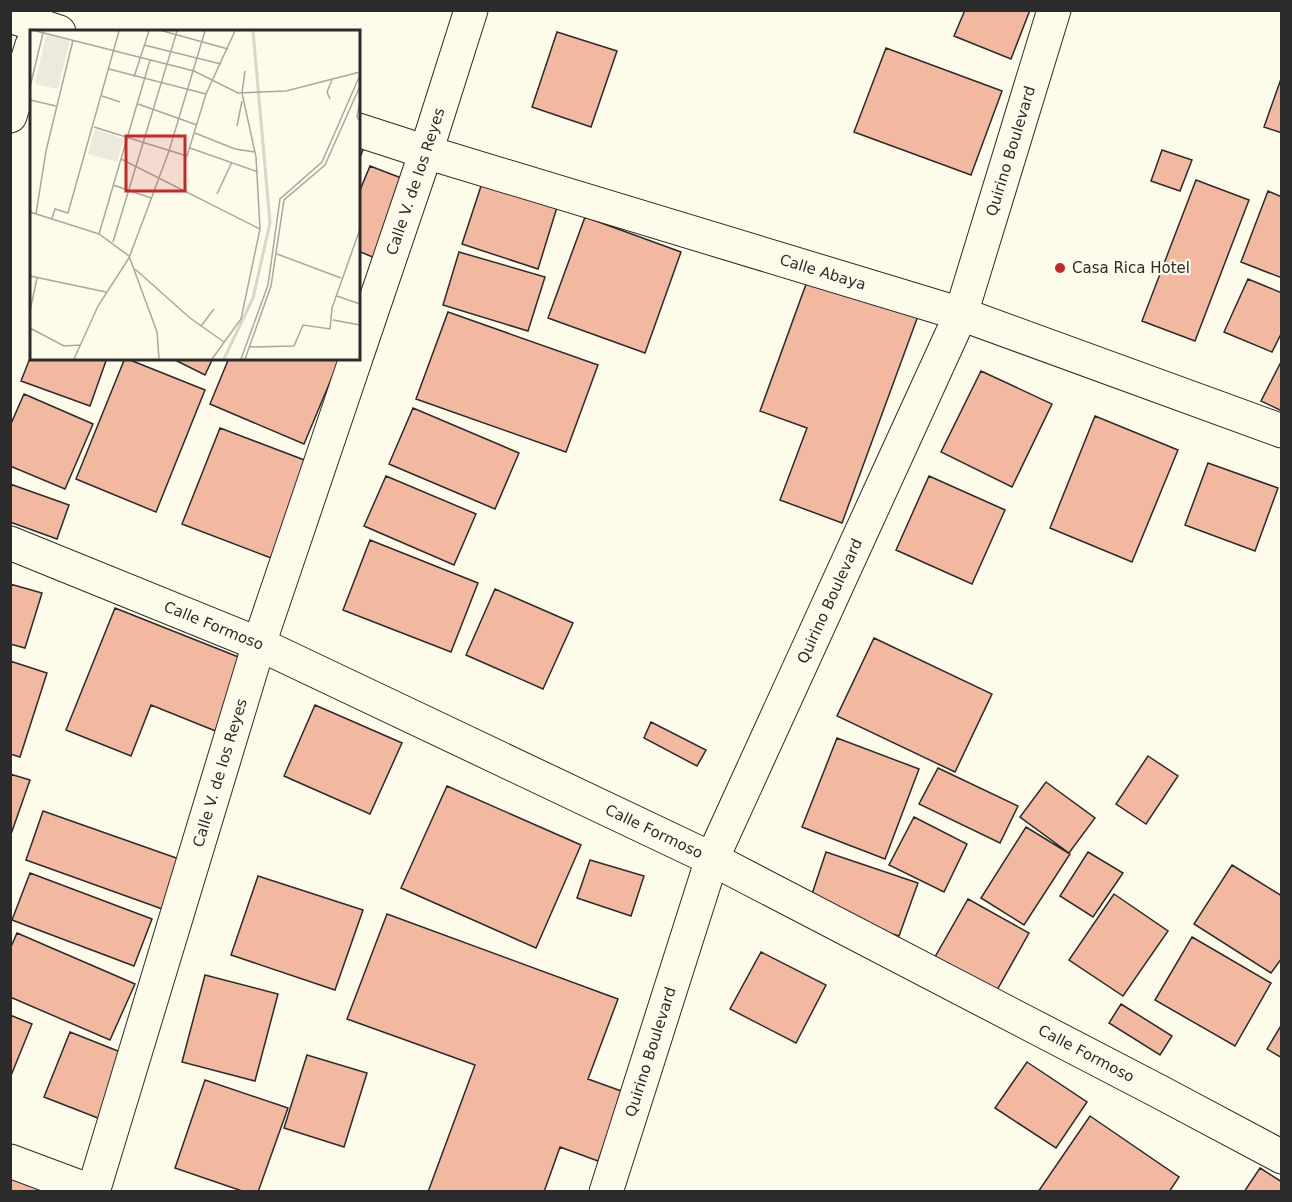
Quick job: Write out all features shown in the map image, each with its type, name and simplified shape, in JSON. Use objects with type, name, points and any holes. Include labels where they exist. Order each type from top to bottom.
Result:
[{"type":"street","name":"Calle V. de los Reyes","points":[[360,346],[471,10]]},
{"type":"street","name":"Quirino Boulevard","points":[[606,1191],[712,859],[961,314],[1053,10]]},
{"type":"street","points":[[10,116],[30,47]]},
{"type":"street","name":"Calle Abaya","points":[[360,131],[961,314],[1281,431]]},
{"type":"street","name":"Calle V. de los Reyes","points":[[93,1191],[259,644],[355,360]]},
{"type":"street","name":"Calle Formoso","points":[[10,543],[259,644],[712,859],[1150,1086],[1281,1157]]},
{"type":"street","points":[[10,1161],[93,1191]]},
{"type":"building","points":[[965,10],[1030,10],[1011,59],[954,36]]},
{"type":"building","points":[[557,32],[617,51],[591,127],[532,107]]},
{"type":"building","points":[[886,48],[1002,91],[971,175],[854,132]]},
{"type":"building","points":[[1282,76],[1282,133],[1264,127]]},
{"type":"building","points":[[360,137],[367,139],[360,158]]},
{"type":"building","points":[[1162,150],[1192,160],[1180,191],[1151,181]]},
{"type":"building","points":[[370,166],[409,181],[380,260],[360,252],[360,190]]},
{"type":"building","points":[[483,180],[558,204],[538,269],[462,244]]},
{"type":"building","points":[[1196,180],[1249,200],[1195,341],[1142,321]]},
{"type":"building","points":[[1268,191],[1282,197],[1282,278],[1241,262]]},
{"type":"building","points":[[585,217],[681,252],[645,353],[548,318]]},
{"type":"building","points":[[459,252],[545,277],[528,331],[443,305]]},
{"type":"building","points":[[809,276],[918,316],[842,523],[780,500],[807,428],[760,411]]},
{"type":"building","points":[[1248,279],[1282,293],[1282,332],[1272,352],[1224,332]]},
{"type":"building","points":[[448,312],[598,365],[566,452],[416,399]]},
{"type":"building","points":[[30,358],[30,360],[106,360],[90,406],[21,381]]},
{"type":"building","points":[[124,360],[130,360],[205,390],[156,512],[76,479]]},
{"type":"building","points":[[175,360],[212,360],[205,375]]},
{"type":"building","points":[[228,360],[339,360],[304,444],[210,404]]},
{"type":"building","points":[[1282,360],[1282,411],[1261,401]]},
{"type":"building","points":[[981,371],[1052,404],[1012,487],[941,452]]},
{"type":"building","points":[[24,394],[93,424],[65,489],[10,466],[10,426]]},
{"type":"building","points":[[413,408],[519,453],[495,509],[389,464]]},
{"type":"building","points":[[1095,416],[1178,450],[1132,562],[1050,528]]},
{"type":"building","points":[[220,428],[307,461],[271,558],[182,524]]},
{"type":"building","points":[[1208,463],[1278,488],[1255,551],[1185,525]]},
{"type":"building","points":[[386,476],[476,514],[454,565],[364,526]]},
{"type":"building","points":[[929,476],[1005,510],[972,584],[896,550]]},
{"type":"building","points":[[10,484],[69,505],[57,539],[10,522]]},
{"type":"building","points":[[370,540],[478,583],[451,652],[343,610]]},
{"type":"building","points":[[10,584],[42,593],[25,648],[10,644]]},
{"type":"building","points":[[495,589],[573,623],[543,689],[466,655]]},
{"type":"building","points":[[115,608],[246,660],[218,732],[151,705],[131,756],[66,730]]},
{"type":"building","points":[[874,638],[992,694],[955,772],[837,716]]},
{"type":"building","points":[[10,661],[47,673],[20,757],[10,754]]},
{"type":"building","points":[[315,705],[402,743],[370,814],[284,776]]},
{"type":"building","points":[[651,722],[706,750],[697,766],[644,738]]},
{"type":"building","points":[[837,738],[919,769],[885,859],[802,827]]},
{"type":"building","points":[[1148,756],[1178,776],[1146,824],[1116,804]]},
{"type":"building","points":[[938,768],[1018,806],[1000,843],[919,804]]},
{"type":"building","points":[[10,774],[30,780],[10,837]]},
{"type":"building","points":[[1046,782],[1095,818],[1069,853],[1020,817]]},
{"type":"building","points":[[447,786],[581,845],[536,948],[401,888]]},
{"type":"building","points":[[43,811],[182,860],[165,910],[26,860]]},
{"type":"building","points":[[914,817],[967,844],[944,892],[889,865]]},
{"type":"building","points":[[1026,827],[1070,854],[1024,925],[981,898]]},
{"type":"building","points":[[826,852],[918,883],[899,936],[808,906]]},
{"type":"building","points":[[1088,852],[1123,873],[1093,917],[1060,896]]},
{"type":"building","points":[[590,860],[644,876],[631,916],[577,898]]},
{"type":"building","points":[[1232,865],[1282,896],[1282,958],[1271,973],[1194,924]]},
{"type":"building","points":[[30,873],[152,919],[134,966],[12,920]]},
{"type":"building","points":[[258,876],[363,910],[335,990],[231,955]]},
{"type":"building","points":[[1114,894],[1168,931],[1123,996],[1069,960]]},
{"type":"building","points":[[968,899],[1029,933],[992,999],[931,964]]},
{"type":"building","points":[[387,914],[618,999],[588,1079],[624,1092],[598,1161],[560,1147],[544,1192],[428,1192],[475,1065],[347,1019]]},
{"type":"building","points":[[17,933],[135,984],[110,1040],[10,997],[10,949]]},
{"type":"building","points":[[1192,937],[1271,983],[1235,1046],[1155,1000]]},
{"type":"building","points":[[761,952],[826,985],[796,1043],[730,1009]]},
{"type":"building","points":[[205,975],[278,994],[255,1081],[182,1062]]},
{"type":"building","points":[[1121,1004],[1172,1036],[1160,1055],[1109,1023]]},
{"type":"building","points":[[10,1015],[32,1024],[10,1078]]},
{"type":"building","points":[[1282,1024],[1282,1058],[1267,1049]]},
{"type":"building","points":[[70,1032],[128,1055],[103,1120],[44,1097]]},
{"type":"building","points":[[307,1055],[367,1073],[344,1147],[284,1128]]},
{"type":"building","points":[[1027,1062],[1087,1102],[1056,1148],[995,1108]]},
{"type":"building","points":[[205,1080],[288,1108],[258,1192],[245,1192],[175,1168]]},
{"type":"building","points":[[1090,1116],[1179,1177],[1169,1192],[1038,1192]]},
{"type":"building","points":[[1260,1168],[1282,1182],[1282,1192],[1244,1192]]},
{"type":"building","points":[[10,1175],[56,1192],[10,1192]]},
{"type":"place","name":"Casa Rica Hotel","points":[[1060,268]]}]
